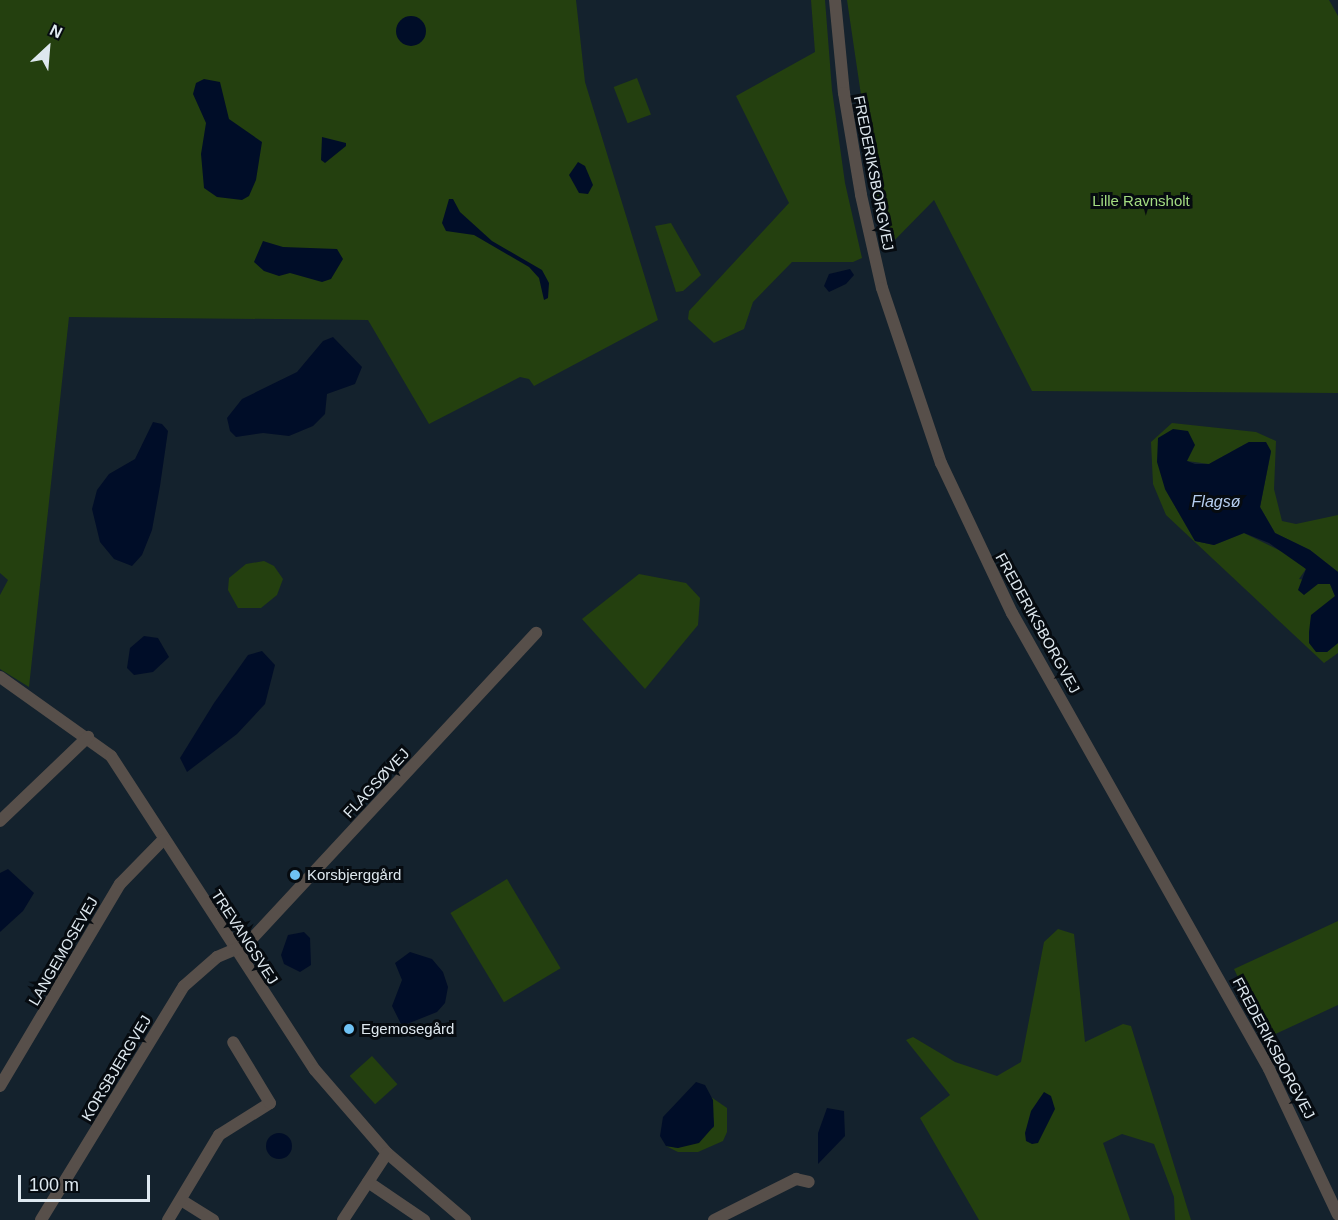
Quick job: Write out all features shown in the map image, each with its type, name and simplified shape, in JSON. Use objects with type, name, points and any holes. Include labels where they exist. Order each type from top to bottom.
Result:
[{"type":"street","name":"FREDERIKSBORGVEJ","points":[[835,0],[848,116],[882,288],[941,463],[1012,613],[1269,1069],[1338,1215]]},
{"type":"street","name":"FLAGSØVEJ","points":[[234,949],[247,944],[536,633]]},
{"type":"street","name":"TREVANGSVEJ","points":[[0,677],[88,737],[111,756],[163,840],[315,1070],[387,1153],[465,1220]]},
{"type":"street","points":[[0,821],[88,737]]},
{"type":"street","name":"LANGEMOSEVEJ","points":[[0,1086],[120,884],[163,840]]},
{"type":"street","name":"KORSBJERGVEJ","points":[[41,1220],[184,986],[203,967],[234,949]]},
{"type":"street","points":[[168,1220],[219,1135],[270,1103],[233,1042]]},
{"type":"street","points":[[344,1220],[387,1153]]},
{"type":"street","points":[[714,1220],[796,1179],[809,1182]]},
{"type":"street","points":[[368,1182],[424,1220]]},
{"type":"street","points":[[181,1200],[213,1220]]},
{"type":"green space","points":[[0,0],[576,0],[585,82],[658,320],[534,386],[529,379],[520,377],[429,424],[368,320],[69,317],[29,687],[0,669],[0,595],[8,580],[0,573]]},
{"type":"green space","points":[[811,0],[825,0],[832,90],[845,183],[862,258],[853,262],[792,262],[753,302],[744,329],[714,343],[688,319],[689,311],[789,203],[736,96],[815,52]]},
{"type":"green space","name":"Lille Ravnsholt","points":[[847,0],[1329,0],[1338,16],[1338,393],[1032,391],[934,200],[884,251]]},
{"type":"green space","points":[[637,78],[651,114],[628,123],[614,87]]},
{"type":"green space","points":[[671,223],[701,275],[683,291],[676,292],[655,226]]},
{"type":"green space","points":[[1172,423],[1256,432],[1276,441],[1274,489],[1282,521],[1296,524],[1338,515],[1338,572],[1310,550],[1275,533],[1260,507],[1271,452],[1249,442],[1209,464],[1187,461],[1165,489],[1195,541],[1214,545],[1244,533],[1293,557],[1306,569],[1299,579],[1330,584],[1335,596],[1327,652],[1338,643],[1338,653],[1324,663],[1166,515],[1153,484],[1151,442]]},
{"type":"green space","points":[[264,561],[274,566],[283,579],[277,595],[261,608],[238,608],[228,590],[229,578],[246,564]]},
{"type":"green space","points":[[639,574],[686,583],[700,598],[698,625],[645,689],[582,619]]},
{"type":"green space","points":[[507,879],[561,968],[504,1002],[450,913]]},
{"type":"green space","points":[[1338,921],[1338,1005],[1267,1038],[1234,969]]},
{"type":"green space","points":[[1058,929],[1074,934],[1085,1042],[1123,1024],[1131,1026],[1191,1220],[1175,1220],[1174,1197],[1154,1144],[1122,1134],[1103,1143],[1130,1220],[979,1220],[920,1118],[950,1095],[906,1040],[913,1037],[955,1062],[997,1076],[1021,1062],[1044,942]]},
{"type":"green space","points":[[372,1056],[397,1084],[375,1104],[350,1076]]},
{"type":"green space","points":[[711,1097],[727,1108],[727,1132],[723,1141],[698,1152],[678,1152],[666,1146],[678,1148],[714,1127]]},
{"type":"water","points":[[411,16],[422,20],[426,31],[422,42],[411,46],[400,42],[396,31],[400,20]]},
{"type":"water","points":[[204,79],[220,82],[229,119],[262,142],[256,180],[249,196],[242,200],[217,197],[204,188],[201,154],[206,123],[193,94],[196,83]]},
{"type":"water","points":[[322,137],[346,143],[346,146],[325,163],[321,160]]},
{"type":"water","points":[[578,162],[585,166],[593,185],[588,194],[579,193],[569,175]]},
{"type":"water","points":[[449,199],[453,199],[460,212],[492,241],[542,270],[549,283],[548,298],[544,300],[539,278],[529,267],[474,235],[446,231],[442,223]]},
{"type":"water","points":[[263,241],[283,247],[337,249],[343,259],[331,279],[322,282],[290,273],[279,276],[264,271],[254,262]]},
{"type":"water","points":[[850,269],[854,275],[846,284],[829,292],[824,286],[829,274]]},
{"type":"water","points":[[333,337],[362,367],[355,384],[327,394],[325,414],[313,426],[289,436],[263,433],[236,437],[230,431],[227,418],[242,399],[297,372],[323,341]]},
{"type":"water","points":[[153,422],[162,424],[168,431],[160,486],[152,530],[142,555],[132,566],[114,559],[100,542],[92,509],[97,490],[109,474],[135,459]]},
{"type":"water","name":"Flagsø","points":[[1173,429],[1188,431],[1195,445],[1187,461],[1195,464],[1209,464],[1249,442],[1266,442],[1271,451],[1260,507],[1275,533],[1310,550],[1338,572],[1338,643],[1327,652],[1316,652],[1309,643],[1309,632],[1311,615],[1335,596],[1330,584],[1318,584],[1304,595],[1298,590],[1306,569],[1269,543],[1244,533],[1214,545],[1195,541],[1165,489],[1157,462],[1158,438]]},
{"type":"water","points":[[144,636],[158,638],[169,657],[153,672],[134,675],[127,668],[130,648]]},
{"type":"water","points":[[262,651],[275,665],[265,704],[237,734],[187,772],[180,758],[214,703],[248,655]]},
{"type":"water","points":[[8,869],[34,893],[23,911],[0,932],[0,873]]},
{"type":"water","points":[[304,932],[310,938],[311,965],[300,972],[284,964],[281,955],[288,935]]},
{"type":"water","points":[[410,952],[432,959],[443,972],[448,987],[445,1003],[437,1012],[402,1026],[392,1006],[402,980],[395,963]]},
{"type":"water","points":[[696,1082],[705,1085],[713,1100],[714,1126],[699,1143],[678,1148],[666,1146],[660,1136],[663,1117]]},
{"type":"water","points":[[1044,1092],[1051,1096],[1055,1109],[1038,1143],[1032,1144],[1026,1141],[1025,1133],[1031,1111]]},
{"type":"water","points":[[827,1108],[844,1111],[845,1136],[818,1164],[818,1133]]},
{"type":"water","points":[[279,1133],[288,1137],[292,1146],[288,1155],[279,1159],[270,1155],[266,1146],[270,1137]]},
{"type":"place","name":"Korsbjerggård","points":[[295,875]]},
{"type":"place","name":"Egemosegård","points":[[349,1029]]}]
